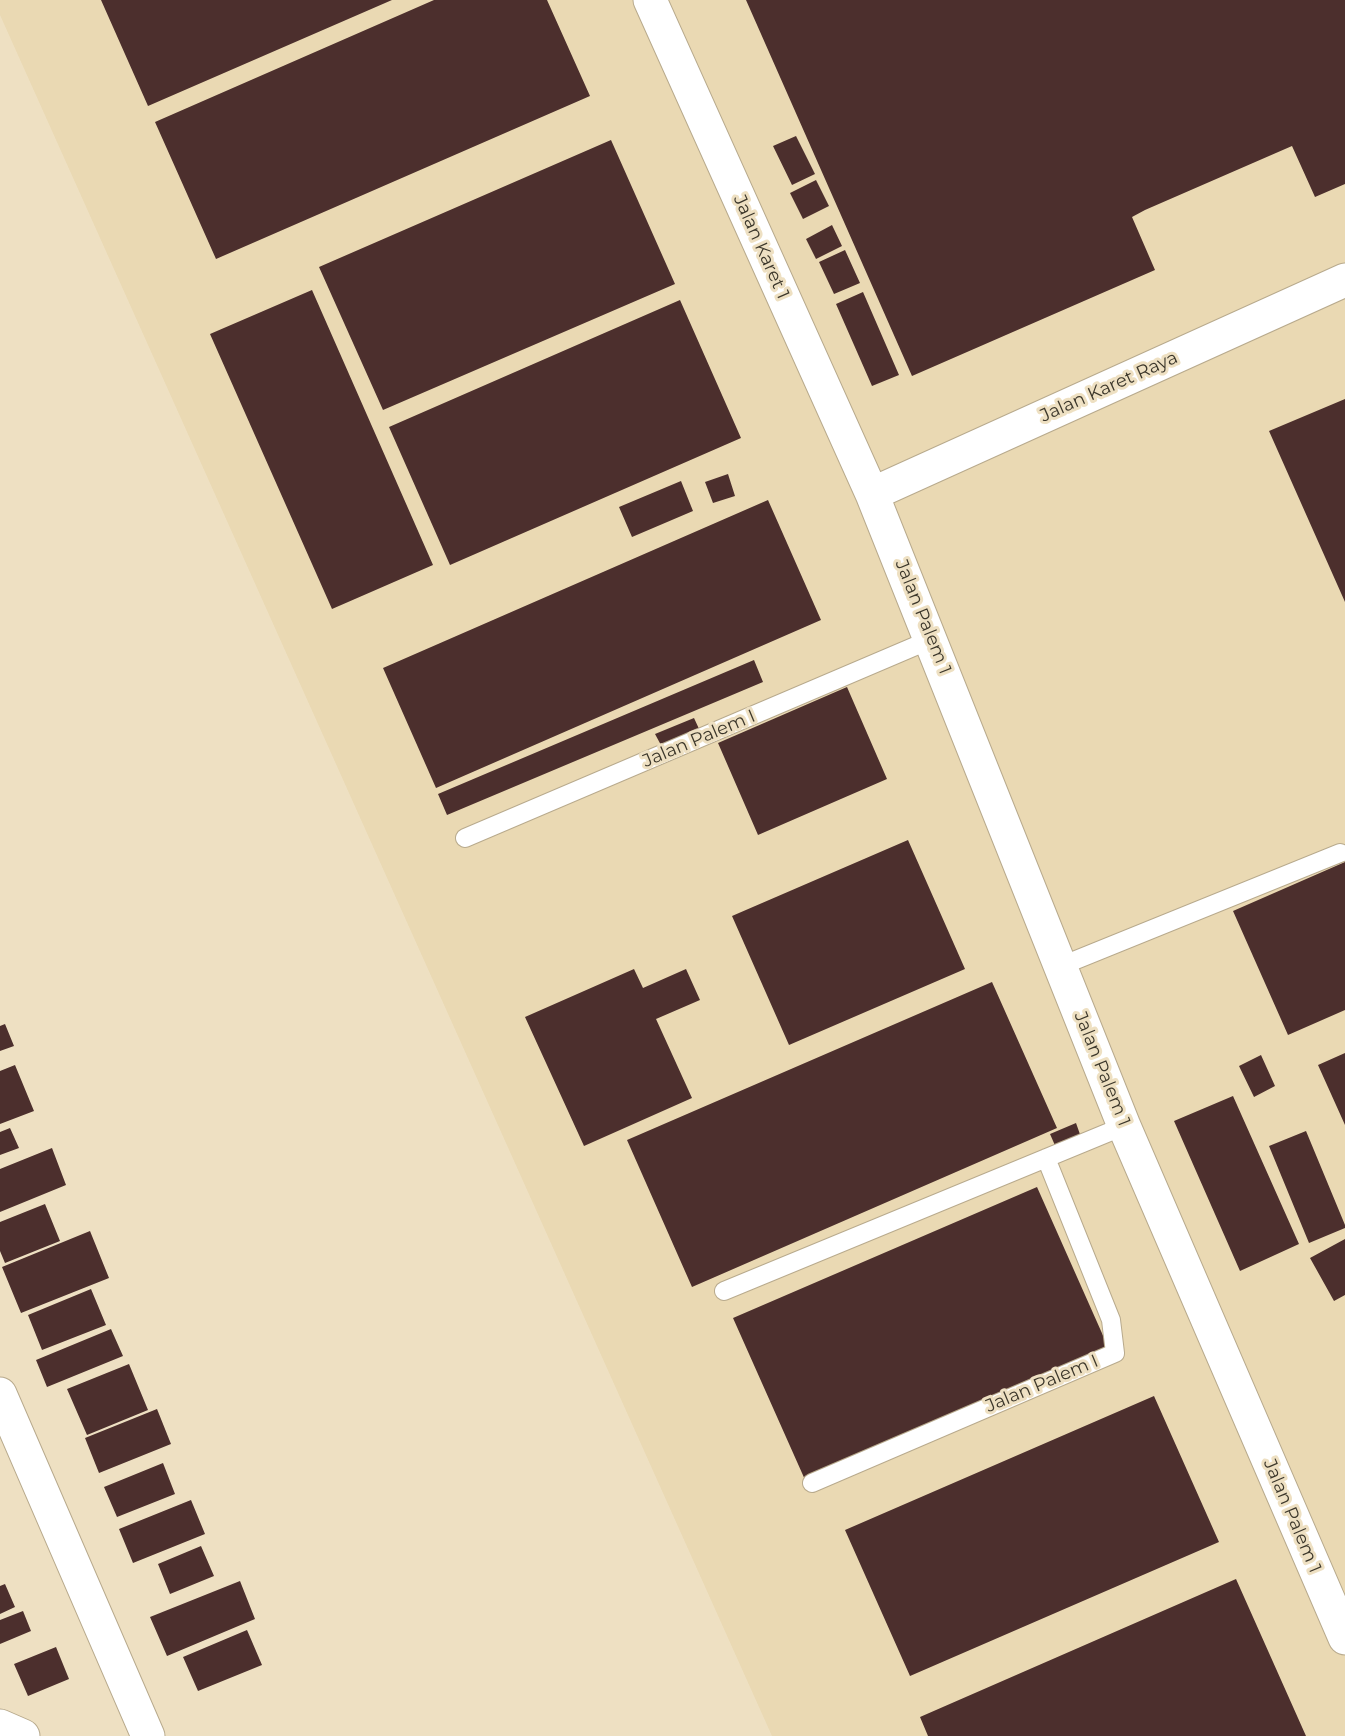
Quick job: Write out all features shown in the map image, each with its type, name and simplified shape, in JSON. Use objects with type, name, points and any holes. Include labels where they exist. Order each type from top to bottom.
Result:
[{"type":"street","name":"Jalan Karet 1","points":[[650,0],[872,494]]},
{"type":"street","name":"Jalan Karet Raya","points":[[872,494],[1345,280]]},
{"type":"street","name":"Jalan Palem 1","points":[[872,494],[932,639],[1124,1126],[1345,1638]]},
{"type":"street","points":[[0,1394],[148,1736]]},
{"type":"street","points":[[0,1726],[23,1736]]},
{"type":"lane","name":"Jalan Palem I","points":[[465,838],[932,639]]},
{"type":"lane","points":[[1061,966],[1340,853]]},
{"type":"lane","points":[[724,1291],[1124,1126]]},
{"type":"lane","name":"Jalan Palem I","points":[[812,1483],[1115,1353],[1111,1320],[1046,1158]]},
{"type":"shaded area","points":[[0,0],[1345,0],[1345,1736],[772,1736],[0,15]]},
{"type":"building","points":[[101,0],[392,0],[148,106]]},
{"type":"building","points":[[434,0],[547,0],[590,96],[216,259],[155,122]]},
{"type":"building","points":[[746,0],[1345,0],[1345,184],[1315,197],[1292,146],[1145,210],[1132,217],[1155,270],[912,376]]},
{"type":"building","points":[[796,136],[815,174],[792,185],[773,146]]},
{"type":"building","points":[[611,140],[675,284],[383,410],[319,267]]},
{"type":"building","points":[[816,180],[829,206],[803,219],[790,193]]},
{"type":"building","points":[[832,225],[842,246],[816,259],[806,239]]},
{"type":"building","points":[[845,250],[860,283],[834,294],[819,262]]},
{"type":"building","points":[[312,290],[433,565],[332,609],[210,334]]},
{"type":"building","points":[[863,292],[899,375],[872,386],[836,304]]},
{"type":"building","points":[[680,300],[741,438],[450,565],[389,427]]},
{"type":"building","points":[[1345,399],[1345,602],[1269,431]]},
{"type":"building","points":[[728,474],[735,496],[713,503],[705,482]]},
{"type":"building","points":[[681,481],[693,511],[632,537],[619,507]]},
{"type":"building","points":[[768,500],[821,620],[436,788],[383,668]]},
{"type":"building","points":[[754,660],[763,682],[447,815],[438,794]]},
{"type":"building","points":[[847,687],[887,779],[758,835],[718,743]]},
{"type":"building","points":[[694,718],[700,731],[662,747],[655,734]]},
{"type":"building","points":[[908,840],[965,969],[789,1045],[732,916]]},
{"type":"building","points":[[1345,862],[1345,1010],[1288,1035],[1233,911]]},
{"type":"building","points":[[634,969],[643,988],[686,969],[700,1000],[656,1019],[692,1098],[584,1146],[525,1017]]},
{"type":"building","points":[[992,982],[1057,1128],[692,1287],[627,1140]]},
{"type":"building","points":[[5,1024],[14,1046],[0,1051],[0,1026]]},
{"type":"building","points":[[1345,1053],[1345,1125],[1318,1065]]},
{"type":"building","points":[[1261,1055],[1275,1086],[1254,1097],[1239,1066]]},
{"type":"building","points":[[15,1065],[34,1111],[0,1124],[0,1071]]},
{"type":"building","points":[[1233,1096],[1299,1244],[1240,1271],[1174,1121]]},
{"type":"building","points":[[1076,1123],[1082,1140],[1057,1150],[1050,1134]]},
{"type":"building","points":[[10,1128],[19,1148],[0,1155],[0,1132]]},
{"type":"building","points":[[1306,1131],[1345,1225],[1345,1228],[1309,1243],[1269,1146]]},
{"type":"building","points":[[52,1148],[66,1185],[0,1212],[0,1169]]},
{"type":"building","points":[[1037,1187],[1109,1349],[806,1482],[733,1318]]},
{"type":"building","points":[[45,1204],[60,1241],[5,1263],[0,1251],[0,1222]]},
{"type":"building","points":[[90,1231],[109,1278],[21,1313],[2,1267]]},
{"type":"building","points":[[1345,1239],[1345,1295],[1334,1301],[1310,1258]]},
{"type":"building","points":[[91,1289],[106,1325],[42,1350],[28,1315]]},
{"type":"building","points":[[111,1329],[123,1356],[47,1387],[36,1360]]},
{"type":"building","points":[[129,1364],[148,1410],[87,1435],[67,1389]]},
{"type":"building","points":[[1154,1396],[1219,1542],[910,1676],[845,1530]]},
{"type":"building","points":[[157,1409],[171,1444],[99,1473],[85,1438]]},
{"type":"building","points":[[163,1463],[175,1494],[117,1517],[104,1487]]},
{"type":"building","points":[[191,1500],[205,1534],[133,1563],[119,1529]]},
{"type":"building","points":[[201,1546],[214,1576],[170,1594],[158,1564]]},
{"type":"building","points":[[1236,1579],[1306,1736],[928,1736],[920,1717]]},
{"type":"building","points":[[240,1581],[255,1619],[167,1656],[150,1617]]},
{"type":"building","points":[[5,1584],[15,1607],[0,1614],[0,1586]]},
{"type":"building","points":[[23,1611],[31,1631],[0,1644],[0,1620]]},
{"type":"building","points":[[247,1630],[262,1665],[198,1691],[183,1657]]},
{"type":"building","points":[[56,1647],[69,1679],[28,1696],[14,1664]]}]
